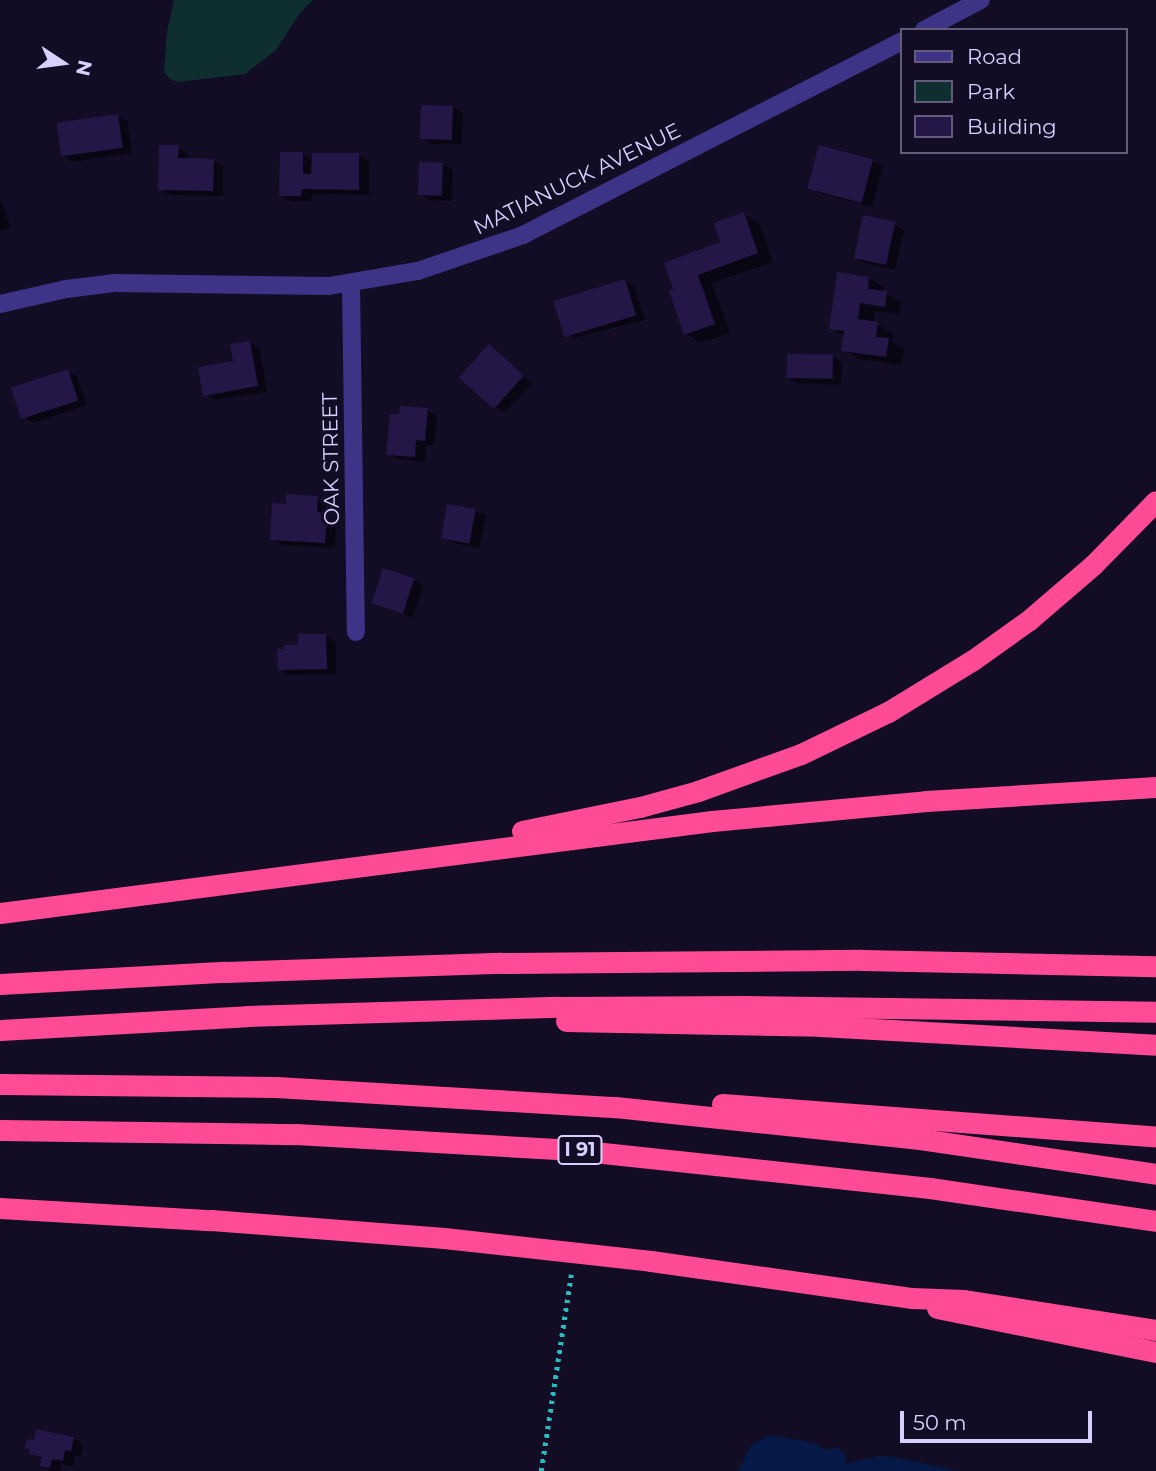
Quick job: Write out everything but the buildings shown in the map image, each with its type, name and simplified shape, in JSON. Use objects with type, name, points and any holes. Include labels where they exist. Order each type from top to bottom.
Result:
[{"type":"highway","points":[[451,853],[511,834],[640,807],[698,791],[801,754],[862,726],[947,677],[1029,620],[1094,564],[1156,501]]},
{"type":"highway","points":[[0,913],[451,853],[827,810],[1156,787]]},
{"type":"highway","points":[[0,984],[250,971],[528,963],[874,960],[1156,966]]},
{"type":"highway","points":[[0,1030],[178,1019],[383,1012],[717,1006],[1156,1012]]},
{"type":"highway","points":[[383,1012],[487,1020],[820,1026],[1156,1045]]},
{"type":"highway","points":[[0,1084],[276,1087],[615,1107],[920,1139],[1156,1174]]},
{"type":"highway","points":[[615,1107],[741,1105],[1156,1137]]},
{"type":"highway","name":"I 91","points":[[0,1130],[310,1134],[575,1150],[930,1188],[1156,1221]]},
{"type":"highway","points":[[0,1208],[336,1229],[574,1252],[912,1298],[964,1300],[1156,1330]]},
{"type":"highway","points":[[912,1298],[964,1315],[1156,1352]]},
{"type":"street","points":[[928,28],[981,0]]},
{"type":"street","name":"MATIANUCK AVENUE","points":[[0,304],[66,289],[114,283],[351,284],[418,271],[503,244],[900,42]]},
{"type":"street","name":"OAK STREET","points":[[351,284],[356,632]]},
{"type":"path","points":[[541,1471],[574,1252]]},
{"type":"green space","points":[[174,0],[313,0],[300,13],[276,50],[245,74],[178,82],[170,79],[164,72],[167,32]]},
{"type":"water","points":[[769,1435],[810,1442],[827,1450],[837,1447],[846,1454],[845,1464],[878,1456],[895,1457],[957,1471],[738,1471],[751,1445]]}]
